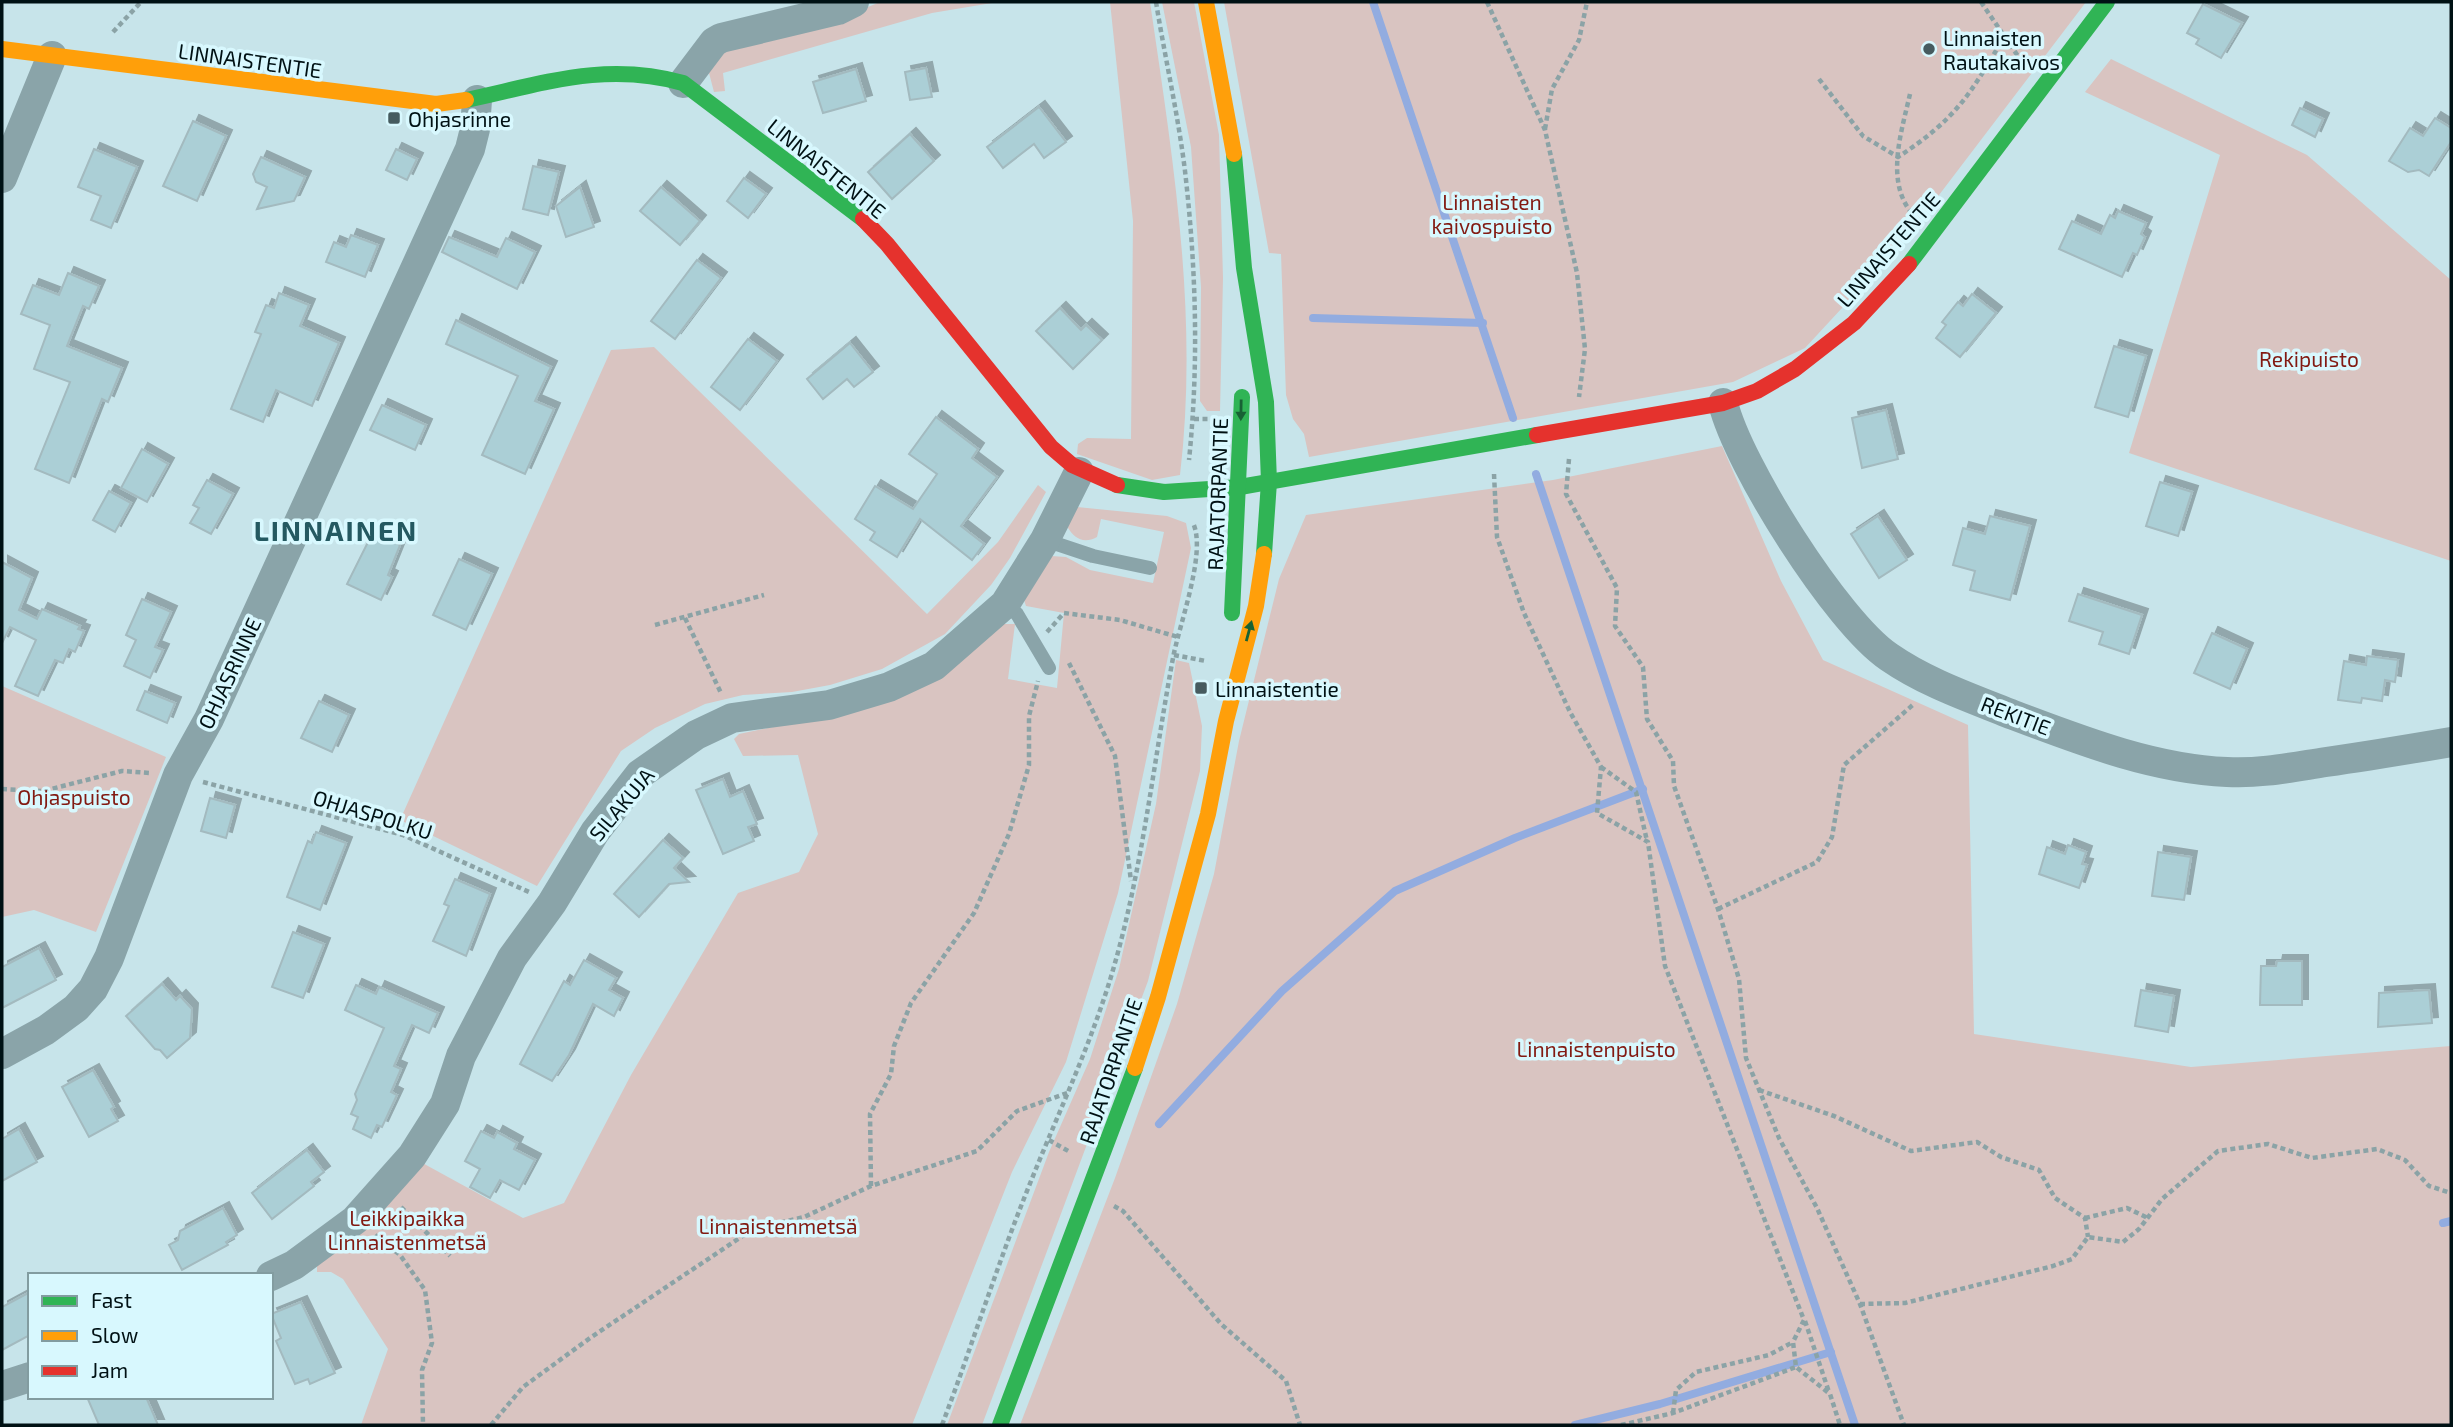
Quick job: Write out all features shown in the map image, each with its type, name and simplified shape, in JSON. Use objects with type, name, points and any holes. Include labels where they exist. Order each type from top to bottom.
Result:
[{"type":"street","points":[[683,83],[714,42],[721,38],[838,10],[854,2]]},
{"type":"street","name":"RAJATORPANTIE","points":[[1000,1425],[1128,1087],[1187,900],[1208,814],[1226,721],[1256,607],[1264,554],[1269,482],[1266,402],[1244,268],[1232,135],[1206,2]]},
{"type":"street","name":"LINNAISTENTIE","points":[[2,49],[436,104],[477,100],[608,70],[660,74],[683,83],[861,217],[887,244],[1051,447],[1079,472],[1120,486],[1188,492],[1240,487],[1575,430],[1723,403],[1757,391],[1795,369],[1854,323],[1930,236],[2042,92],[2107,2]]},
{"type":"street","points":[[2,178],[52,56]]},
{"type":"street","name":"OHJASRINNE","points":[[2,1054],[47,1030],[76,1008],[93,989],[109,958],[178,775],[215,707],[470,149],[475,129],[477,100]]},
{"type":"street","name":"RAJATORPANTIE","points":[[1226,721],[1240,487],[1244,268]]},
{"type":"street","name":"REKITIE","points":[[1723,403],[1728,424],[1749,467],[1831,596],[1855,626],[1888,656],[1938,684],[2077,739],[2184,767],[2227,772],[2272,770],[2451,741]]},
{"type":"street","name":"SILAKUJA","points":[[273,1275],[294,1265],[355,1220],[384,1191],[412,1156],[445,1104],[461,1056],[512,958],[552,903],[595,832],[640,774],[668,753],[732,718],[829,705],[889,687],[934,666],[1005,604],[1045,540],[1079,472]]},
{"type":"street","points":[[2,1386],[28,1378]]},
{"type":"lane","points":[[1045,540],[1093,556],[1150,568]]},
{"type":"lane","points":[[1005,604],[1017,614],[1049,668]]},
{"type":"path","points":[[107,37],[141,2]]},
{"type":"path","points":[[942,1425],[1029,1186],[1070,1092],[1111,979],[1143,836],[1174,655],[1190,589],[1197,538],[1189,516],[1188,492],[1196,303],[1185,169],[1156,2]]},
{"type":"path","points":[[1487,2],[1545,130],[1577,273],[1585,349],[1575,430]]},
{"type":"path","points":[[1545,130],[1552,89],[1579,40],[1587,2]]},
{"type":"path","points":[[1981,2],[2042,92]]},
{"type":"path","points":[[1898,157],[1936,132],[1969,96],[2004,37]]},
{"type":"path","points":[[1819,79],[1863,135],[1898,157]]},
{"type":"path","points":[[1910,94],[1898,157],[1900,187],[1907,207],[1930,236]]},
{"type":"path","points":[[1569,451],[1566,494],[1617,588],[1615,626],[1643,667],[1647,719],[1673,761],[1674,786],[1718,909],[1739,979],[1746,1058],[1779,1138],[1817,1208],[1860,1304],[1903,1425]]},
{"type":"path","points":[[1493,465],[1497,537],[1524,613],[1570,712],[1601,766],[1636,792],[1648,842],[1665,966],[1804,1320],[1839,1425]]},
{"type":"path","points":[[655,625],[764,596]]},
{"type":"path","points":[[1035,645],[1064,612],[1120,620],[1178,637]]},
{"type":"path","points":[[685,618],[727,704]]},
{"type":"path","points":[[1035,645],[1062,649],[1115,756],[1132,887]]},
{"type":"path","points":[[1174,655],[1206,661]]},
{"type":"path","points":[[871,1186],[870,1114],[891,1074],[894,1046],[911,1003],[974,913],[1009,834],[1029,765],[1028,716],[1037,683],[1049,668]]},
{"type":"path","points":[[1718,909],[1817,862],[1832,837],[1844,765],[1938,684]]},
{"type":"path","points":[[1601,766],[1597,813],[1648,842]]},
{"type":"path","name":"OHJASPOLKU","points":[[2,789],[43,791],[122,771],[178,775],[403,835],[552,903]]},
{"type":"path","points":[[1759,1090],[1834,1116],[1911,1151],[1977,1142],[2001,1157],[2039,1170],[2054,1199],[2085,1218],[2127,1208],[2148,1218]]},
{"type":"path","points":[[491,1425],[523,1387],[590,1338],[753,1229],[804,1217],[871,1186],[977,1151],[1017,1111],[1070,1092]]},
{"type":"path","points":[[2088,1237],[2123,1242],[2148,1218],[2162,1199],[2218,1151],[2268,1144],[2312,1158],[2377,1149],[2405,1160],[2429,1186],[2451,1193]]},
{"type":"path","points":[[384,1191],[450,1256]]},
{"type":"path","points":[[1089,1192],[1123,1211],[1221,1324],[1286,1381],[1300,1425]]},
{"type":"path","points":[[1860,1304],[1905,1303],[2072,1259],[2088,1237],[2085,1218]]},
{"type":"path","points":[[355,1220],[400,1255],[425,1290],[432,1343],[422,1370],[423,1425]]},
{"type":"path","points":[[1804,1320],[1793,1342],[1796,1367],[1830,1394]]},
{"type":"path","points":[[1674,1413],[1676,1390],[1696,1372],[1769,1355],[1793,1342]]},
{"type":"path","points":[[1621,1425],[1674,1413],[1796,1367]]},
{"type":"green space","points":[[880,2],[998,2],[932,13],[723,73],[725,91],[714,92],[709,73],[721,46],[856,12]]},
{"type":"green space","points":[[1110,2],[1150,2],[1181,238],[1187,356],[1180,475],[1152,480],[1077,454],[1078,444],[1087,438],[1131,439],[1133,221]]},
{"type":"green space","points":[[1162,2],[1194,2],[1219,135],[1223,278],[1220,411],[1207,411],[1200,401],[1201,287],[1191,147]]},
{"type":"green space","name":"Linnaisten kaivospuisto","points":[[1224,2],[2086,2],[1904,241],[1805,348],[1733,382],[1309,457],[1304,434],[1293,419],[1286,395],[1281,254],[1269,253]]},
{"type":"green space","name":"Rekipuisto","points":[[2111,59],[2307,155],[2451,280],[2451,561],[2129,453],[2220,155],[2085,92]]},
{"type":"green space","points":[[654,347],[927,614],[998,542],[1038,485],[1046,492],[1010,558],[991,585],[945,634],[882,669],[830,685],[792,692],[743,695],[705,704],[655,728],[621,751],[537,886],[400,820],[611,350]]},
{"type":"green space","name":"Linnaistenpuisto","points":[[1722,446],[1781,581],[1823,660],[1968,725],[1974,1034],[2191,1067],[2451,1046],[2451,1425],[1020,1425],[1115,1178],[1177,1004],[1214,874],[1239,741],[1279,579],[1306,515],[1553,480]]},
{"type":"green space","name":"Linnaistenmetsä","points":[[1077,507],[1167,516],[1186,523],[1191,548],[1118,893],[1066,1062],[1012,1172],[912,1425],[361,1425],[388,1349],[343,1279],[331,1272],[317,1272],[317,1262],[417,1160],[523,1218],[564,1203],[631,1075],[738,893],[799,872],[818,834],[798,755],[743,756],[734,739],[739,734],[792,723],[999,624],[1015,624],[1008,679],[1057,688],[1064,613],[1026,606],[1023,597],[1051,556],[1066,557],[1090,570],[1153,583],[1164,532],[1101,519],[1097,537],[1080,539],[1067,526]]},
{"type":"green space","points":[[1176,660],[1189,663],[1202,726],[1200,771],[1148,981],[982,1425],[947,1425],[1049,1152],[1090,1059],[1119,969],[1156,804]]},
{"type":"green space","name":"Ohjaspuisto","points":[[2,686],[166,757],[96,932],[34,910],[2,917]]},
{"type":"building","points":[[2203,4],[2242,23],[2221,58],[2196,44],[2199,39],[2187,33]]},
{"type":"building","points":[[926,68],[932,97],[910,100],[905,72]]},
{"type":"building","points":[[856,69],[866,101],[823,113],[813,82]]},
{"type":"building","points":[[1039,107],[1066,142],[1044,158],[1034,144],[1003,168],[987,147]]},
{"type":"building","points":[[2300,108],[2323,119],[2315,137],[2292,125]]},
{"type":"building","points":[[2435,118],[2451,128],[2451,142],[2429,176],[2419,170],[2408,172],[2389,161],[2410,128],[2423,136]]},
{"type":"building","points":[[193,121],[226,136],[197,201],[163,186]]},
{"type":"building","points":[[910,134],[934,161],[892,199],[868,172]]},
{"type":"building","points":[[94,149],[137,167],[111,228],[91,220],[101,196],[78,187]]},
{"type":"building","points":[[396,149],[417,159],[407,180],[386,170]]},
{"type":"building","points":[[261,157],[305,177],[294,201],[257,209],[267,187],[256,182],[253,174]]},
{"type":"building","points":[[533,166],[559,172],[548,215],[523,209]]},
{"type":"building","points":[[744,178],[766,194],[748,218],[727,201]]},
{"type":"building","points":[[580,187],[594,227],[566,237],[556,206]]},
{"type":"building","points":[[661,187],[700,221],[680,245],[640,211]]},
{"type":"building","points":[[2118,211],[2146,223],[2141,234],[2145,237],[2137,255],[2133,253],[2122,277],[2059,249],[2072,221],[2101,234],[2110,215],[2115,218]]},
{"type":"building","points":[[351,235],[378,245],[365,277],[326,262],[334,242],[346,247]]},
{"type":"building","points":[[449,237],[497,257],[506,238],[535,252],[517,289],[442,252]]},
{"type":"building","points":[[697,260],[721,278],[675,339],[651,321]]},
{"type":"building","points":[[68,273],[99,286],[89,309],[83,306],[67,346],[122,368],[108,402],[102,399],[69,483],[35,469],[70,382],[34,369],[50,325],[21,314],[33,285],[59,295]]},
{"type":"building","points":[[279,293],[309,305],[300,326],[339,343],[312,406],[276,390],[263,422],[231,409],[261,334],[255,332],[266,305],[274,308]]},
{"type":"building","points":[[1972,294],[1996,313],[1960,357],[1936,338],[1946,325],[1942,322],[1958,302],[1963,306]]},
{"type":"building","points":[[1060,308],[1081,330],[1086,325],[1102,340],[1073,369],[1036,331]]},
{"type":"building","points":[[456,320],[551,367],[535,401],[554,409],[525,474],[482,455],[518,376],[446,344]]},
{"type":"building","points":[[748,339],[777,361],[740,410],[711,387]]},
{"type":"building","points":[[850,343],[873,372],[854,387],[847,379],[823,399],[807,379]]},
{"type":"building","points":[[2114,346],[2146,356],[2128,417],[2095,407]]},
{"type":"building","points":[[382,405],[426,425],[415,450],[370,430]]},
{"type":"building","points":[[1886,410],[1898,459],[1862,468],[1852,418]]},
{"type":"building","points":[[936,417],[978,449],[972,458],[997,477],[961,526],[984,544],[972,560],[920,519],[897,557],[870,540],[875,532],[855,519],[875,486],[913,509],[937,474],[909,454]]},
{"type":"building","points":[[142,449],[168,464],[147,502],[121,488]]},
{"type":"building","points":[[207,480],[233,494],[211,534],[190,523],[199,508],[193,505]]},
{"type":"building","points":[[2160,482],[2192,492],[2178,536],[2146,526]]},
{"type":"building","points":[[109,491],[131,503],[115,532],[93,520]]},
{"type":"building","points":[[1878,516],[1907,560],[1879,578],[1851,534]]},
{"type":"building","points":[[1990,516],[2030,526],[2010,600],[1970,590],[1975,571],[1953,565],[1963,528],[1985,534]]},
{"type":"building","points":[[373,532],[400,545],[388,575],[392,577],[381,600],[347,584]]},
{"type":"building","points":[[459,559],[492,574],[466,630],[433,615]]},
{"type":"building","points":[[2,562],[32,578],[19,610],[37,619],[42,609],[80,626],[78,629],[84,631],[75,652],[69,649],[63,663],[55,660],[38,696],[15,686],[36,640],[10,627],[2,643]]},
{"type":"building","points":[[2078,594],[2142,615],[2129,654],[2099,644],[2103,632],[2069,621]]},
{"type":"building","points":[[142,599],[171,612],[155,647],[163,650],[150,678],[124,666],[136,640],[126,635]]},
{"type":"building","points":[[2212,633],[2247,649],[2230,689],[2194,673]]},
{"type":"building","points":[[2367,656],[2398,660],[2395,682],[2385,680],[2382,701],[2362,698],[2361,703],[2338,700],[2344,661],[2366,665]]},
{"type":"building","points":[[145,691],[175,703],[167,723],[137,710]]},
{"type":"building","points":[[319,701],[349,715],[332,752],[301,738]]},
{"type":"building","points":[[723,779],[730,797],[743,791],[757,824],[748,827],[754,841],[723,854],[696,790]]},
{"type":"building","points":[[210,798],[235,805],[226,838],[201,831]]},
{"type":"building","points":[[316,832],[346,843],[320,910],[287,897],[308,841],[312,843]]},
{"type":"building","points":[[663,840],[683,858],[674,868],[689,882],[669,884],[639,917],[614,894]]},
{"type":"building","points":[[2068,845],[2086,852],[2082,864],[2087,865],[2079,888],[2039,874],[2047,847],[2065,854]]},
{"type":"building","points":[[2158,852],[2191,857],[2184,900],[2152,896]]},
{"type":"building","points":[[455,879],[490,894],[466,956],[433,941],[449,906],[444,904]]},
{"type":"building","points":[[293,932],[324,944],[303,998],[272,987]]},
{"type":"building","points":[[39,948],[56,980],[2,1008],[2,967]]},
{"type":"building","points":[[584,960],[616,978],[609,990],[623,998],[614,1016],[593,1004],[569,1055],[552,1081],[520,1064],[564,981],[570,985]]},
{"type":"building","points":[[2277,961],[2302,961],[2302,1005],[2260,1005],[2261,966],[2276,966]]},
{"type":"building","points":[[162,984],[176,1000],[180,996],[192,1009],[190,1038],[167,1058],[160,1050],[155,1049],[126,1016]]},
{"type":"building","points":[[356,985],[376,994],[379,987],[438,1013],[429,1033],[412,1025],[394,1066],[401,1069],[391,1092],[397,1095],[382,1127],[377,1125],[371,1138],[353,1129],[358,1117],[351,1114],[357,1100],[355,1094],[384,1028],[345,1010]]},
{"type":"building","points":[[2141,990],[2174,996],[2168,1032],[2135,1026]]},
{"type":"building","points":[[2429,990],[2432,1023],[2378,1027],[2379,993]]},
{"type":"building","points":[[93,1070],[114,1107],[111,1109],[118,1121],[89,1137],[62,1087]]},
{"type":"building","points":[[19,1129],[37,1162],[2,1181],[2,1139]]},
{"type":"building","points":[[481,1131],[494,1138],[497,1132],[517,1143],[514,1149],[535,1160],[519,1190],[500,1180],[490,1198],[470,1187],[480,1169],[465,1161]]},
{"type":"building","points":[[307,1150],[324,1172],[311,1182],[314,1186],[272,1219],[252,1193]]},
{"type":"building","points":[[223,1208],[237,1235],[226,1242],[228,1245],[182,1270],[169,1245],[178,1240],[180,1231]]},
{"type":"building","points":[[28,1293],[28,1336],[2,1350],[2,1307]]},
{"type":"building","points":[[301,1302],[335,1373],[310,1384],[308,1379],[295,1384],[276,1341],[281,1338],[273,1313]]},
{"type":"building","points":[[88,1399],[147,1399],[158,1425],[99,1425]]},
{"type":"waterway","points":[[1373,2],[1513,418]]},
{"type":"waterway","points":[[1313,318],[1483,323]]},
{"type":"waterway","points":[[1536,474],[1855,1425]]},
{"type":"waterway","points":[[1159,1124],[1282,991],[1395,891],[1515,838],[1643,789]]},
{"type":"waterway","points":[[2443,1223],[2451,1221]]},
{"type":"waterway","points":[[1575,1425],[1660,1404],[1831,1352]]},
{"type":"traffic: fast","points":[[1909,264],[2107,2]]},
{"type":"traffic: fast","points":[[466,100],[547,82],[600,74],[627,74],[683,83],[863,219]]},
{"type":"traffic: fast","points":[[1234,154],[1244,268],[1266,402],[1269,482],[1264,554]]},
{"type":"traffic: fast","points":[[1232,613],[1242,397]]},
{"type":"traffic: fast","points":[[1117,485],[1164,492],[1240,487],[1537,435]]},
{"type":"traffic: fast","points":[[1000,1425],[1135,1068]]},
{"type":"traffic: slow","points":[[1206,2],[1234,154]]},
{"type":"traffic: slow","points":[[2,49],[436,104],[466,100]]},
{"type":"traffic: slow","points":[[1135,1068],[1158,997],[1208,814],[1226,721],[1256,606],[1264,554]]},
{"type":"traffic: jam","points":[[863,219],[887,244],[1051,447],[1072,465],[1117,485]]},
{"type":"traffic: jam","points":[[1537,435],[1723,403],[1757,391],[1795,369],[1854,323],[1909,264]]},
{"type":"place","name":"Linnaisten Rautakaivos","points":[[1929,49]]},
{"type":"place","name":"Ohjasrinne","points":[[394,118]]},
{"type":"place","name":"Linnaistentie","points":[[1201,688]]},
{"type":"district","name":"LINNAINEN","points":[[336,530]]},
{"type":"park label","name":"Leikkipaikka Linnaistenmetsä","points":[[407,1229]]}]
